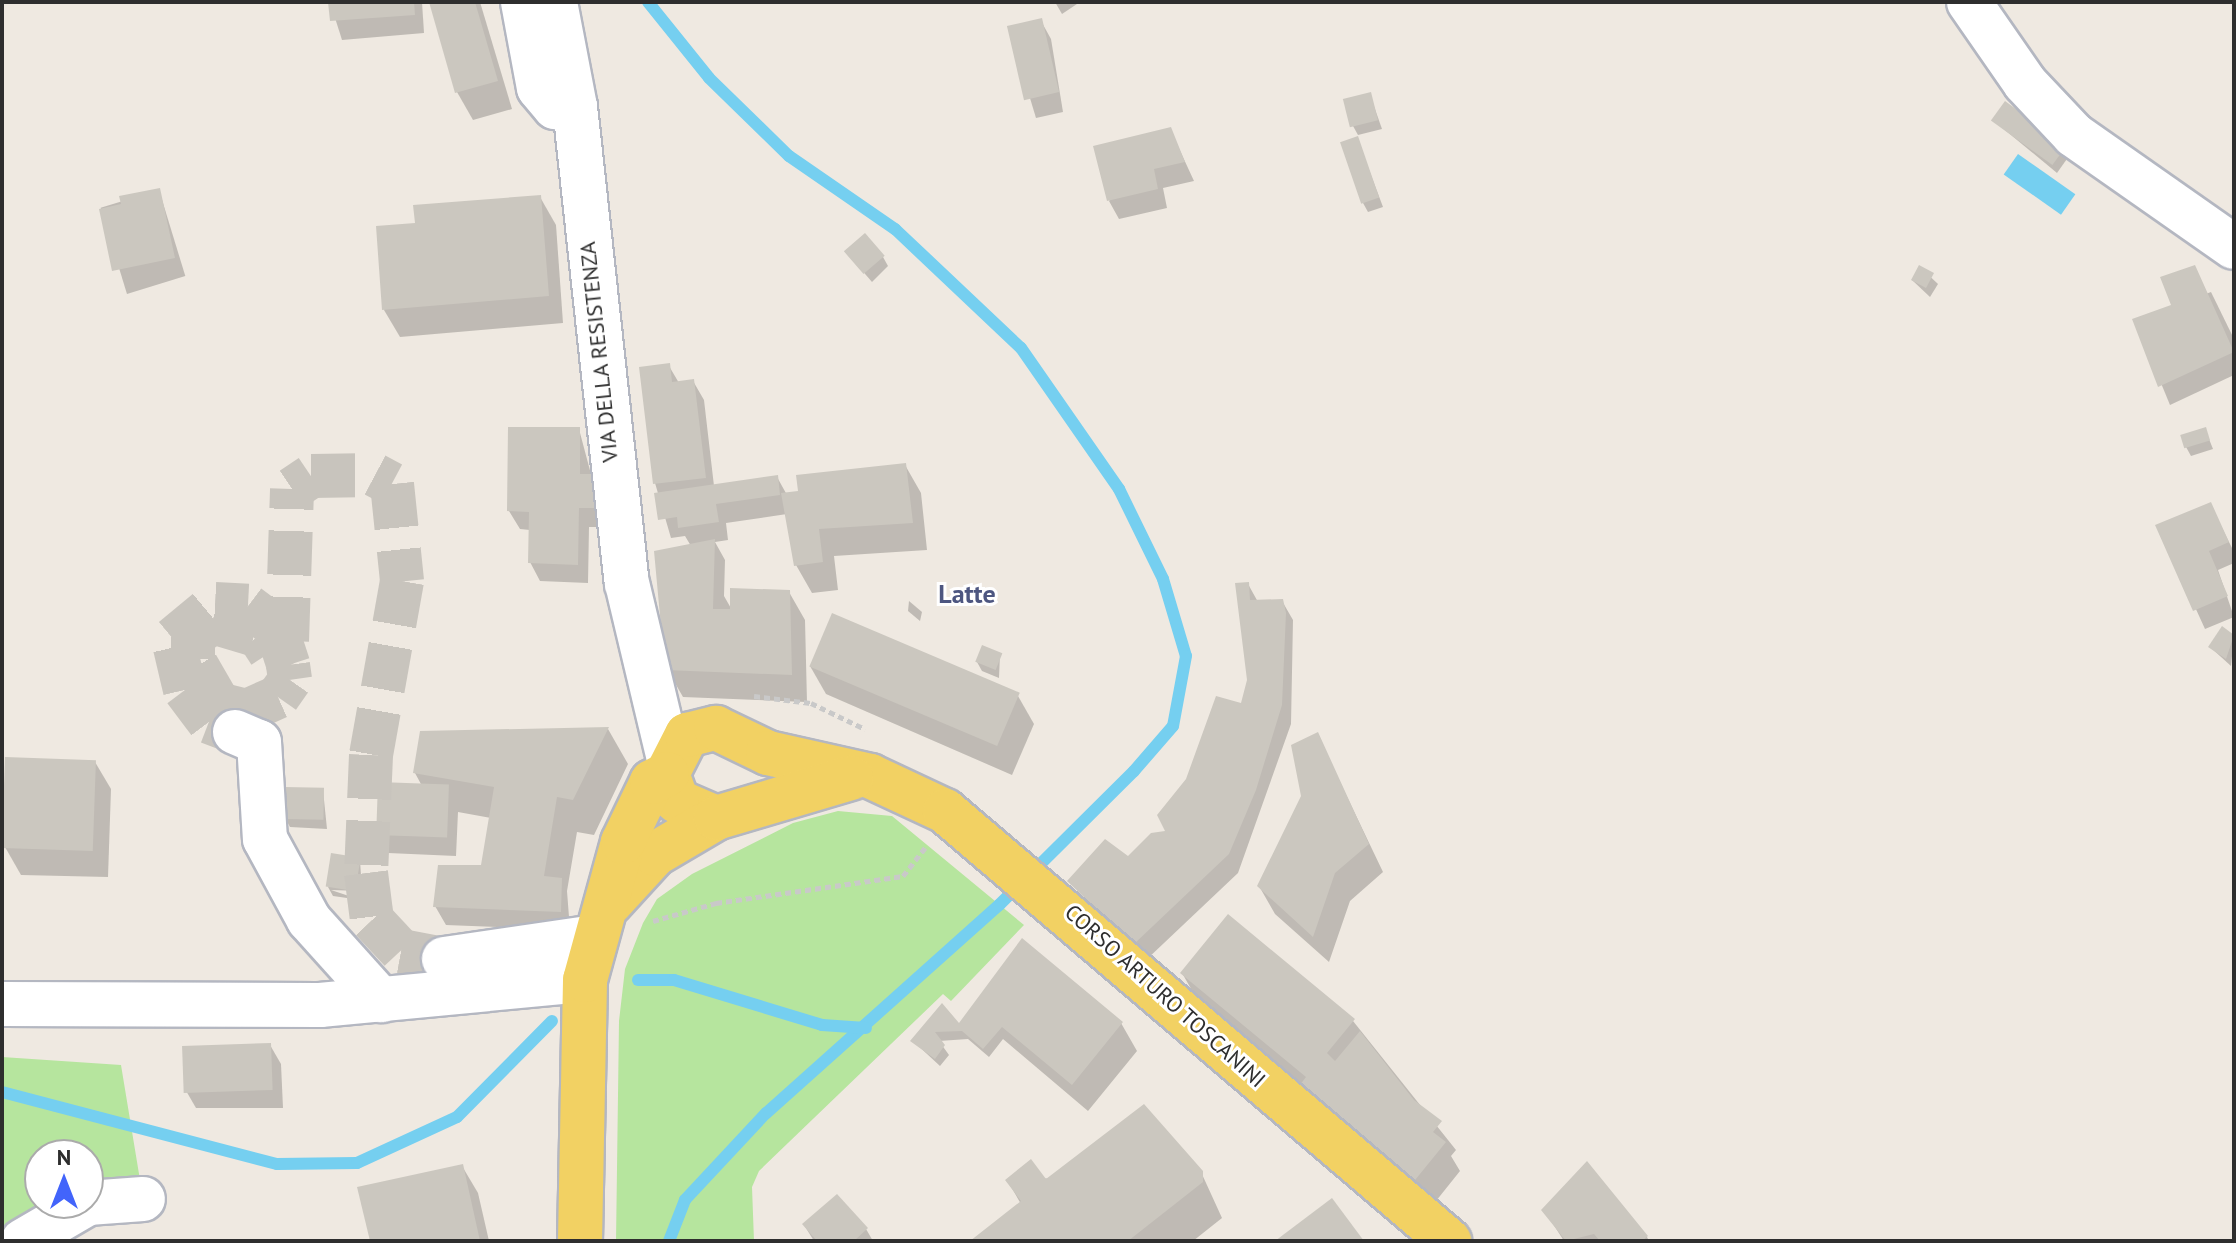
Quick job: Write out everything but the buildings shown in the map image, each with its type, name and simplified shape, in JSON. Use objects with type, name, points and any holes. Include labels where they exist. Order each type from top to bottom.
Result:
[{"type":"main road","points":[[580,1241],[585,980],[633,820],[652,782],[716,730],[757,766],[729,812]]},
{"type":"main road","name":"CORSO ARTURO TOSCANINI","points":[[716,730],[768,753],[866,775],[917,795],[980,836],[1449,1241]]},
{"type":"main road","points":[[668,766],[688,811],[729,812]]},
{"type":"main road","points":[[600,923],[655,854],[729,812],[866,775]]},
{"type":"street","points":[[523,2],[539,88],[555,107],[575,107]]},
{"type":"street","name":"VIA DELLA RESISTENZA","points":[[555,2],[575,107],[612,482],[668,766]]},
{"type":"street","points":[[1969,2],[2025,83],[2074,135],[2234,247]]},
{"type":"street","points":[[654,700],[716,730]]},
{"type":"street","points":[[235,732],[259,742],[265,839],[309,920],[381,1000]]},
{"type":"street","points":[[444,959],[600,923]]},
{"type":"street","points":[[2,1004],[381,1000],[585,980]]},
{"type":"street","points":[[104,1202],[143,1199]]},
{"type":"street","points":[[23,1241],[61,1219]]},
{"type":"path","points":[[600,923],[903,876],[935,835]]},
{"type":"green space","points":[[838,811],[892,816],[1024,925],[951,1001],[943,994],[759,1171],[752,1187],[754,1241],[616,1241],[619,1021],[625,969],[643,923],[657,899],[692,874],[793,823]]},
{"type":"green space","points":[[2,1057],[121,1065],[141,1186],[104,1201],[104,1139],[24,1139],[24,1219],[58,1219],[2,1241]]},
{"type":"water","points":[[2018,154],[2075,194],[2061,215],[2004,174]]},
{"type":"waterway","points":[[648,2],[709,78],[789,156],[895,229],[1021,348],[1119,489],[1163,579],[1186,656],[1173,726],[1134,771],[999,905],[766,1113],[685,1200],[669,1241]]},
{"type":"waterway","points":[[638,980],[674,980],[822,1025],[866,1028]]},
{"type":"waterway","points":[[2,1092],[277,1164],[357,1163],[457,1117],[552,1021]]},
{"type":"tunnel","points":[[235,732],[209,722],[185,690],[173,639],[215,604],[248,606],[276,627],[288,665],[290,680],[278,697],[247,711],[219,704],[193,659],[193,637],[212,622],[259,636],[270,653],[287,641],[292,489],[311,476],[375,475],[392,484],[402,581],[371,755],[366,873],[372,920],[401,951],[444,959]]},
{"type":"district","name":"Latte","points":[[967,594]]}]
